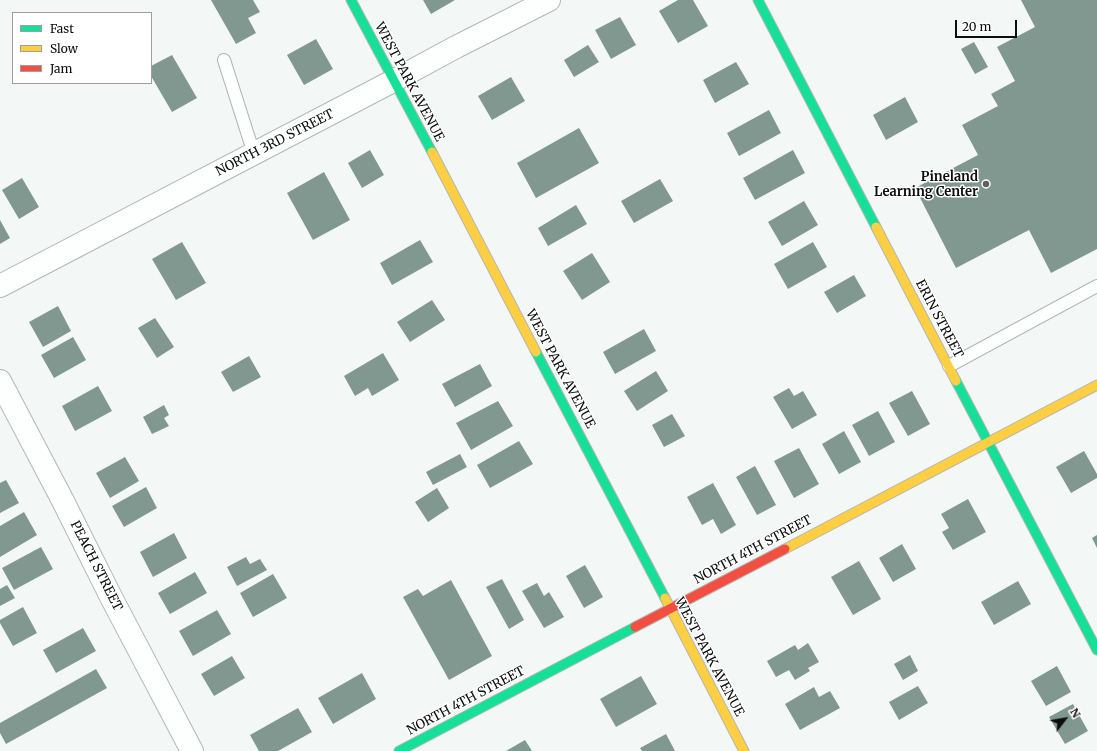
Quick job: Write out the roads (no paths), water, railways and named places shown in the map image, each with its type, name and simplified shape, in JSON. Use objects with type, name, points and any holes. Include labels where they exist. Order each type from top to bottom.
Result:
[{"type":"street","name":"WEST PARK AVENUE","points":[[351,0],[744,751]]},
{"type":"street","name":"NORTH 3RD STREET","points":[[0,286],[549,0]]},
{"type":"street","name":"ERIN STREET","points":[[758,0],[1097,650]]},
{"type":"street","name":"PEACH STREET","points":[[0,381],[192,751]]},
{"type":"street","name":"NORTH 4TH STREET","points":[[399,751],[1097,385]]},
{"type":"lane","points":[[224,60],[254,154]]},
{"type":"lane","points":[[949,366],[1097,286]]},
{"type":"place","name":"Pineland Learning Center","points":[[986,184]]}]
